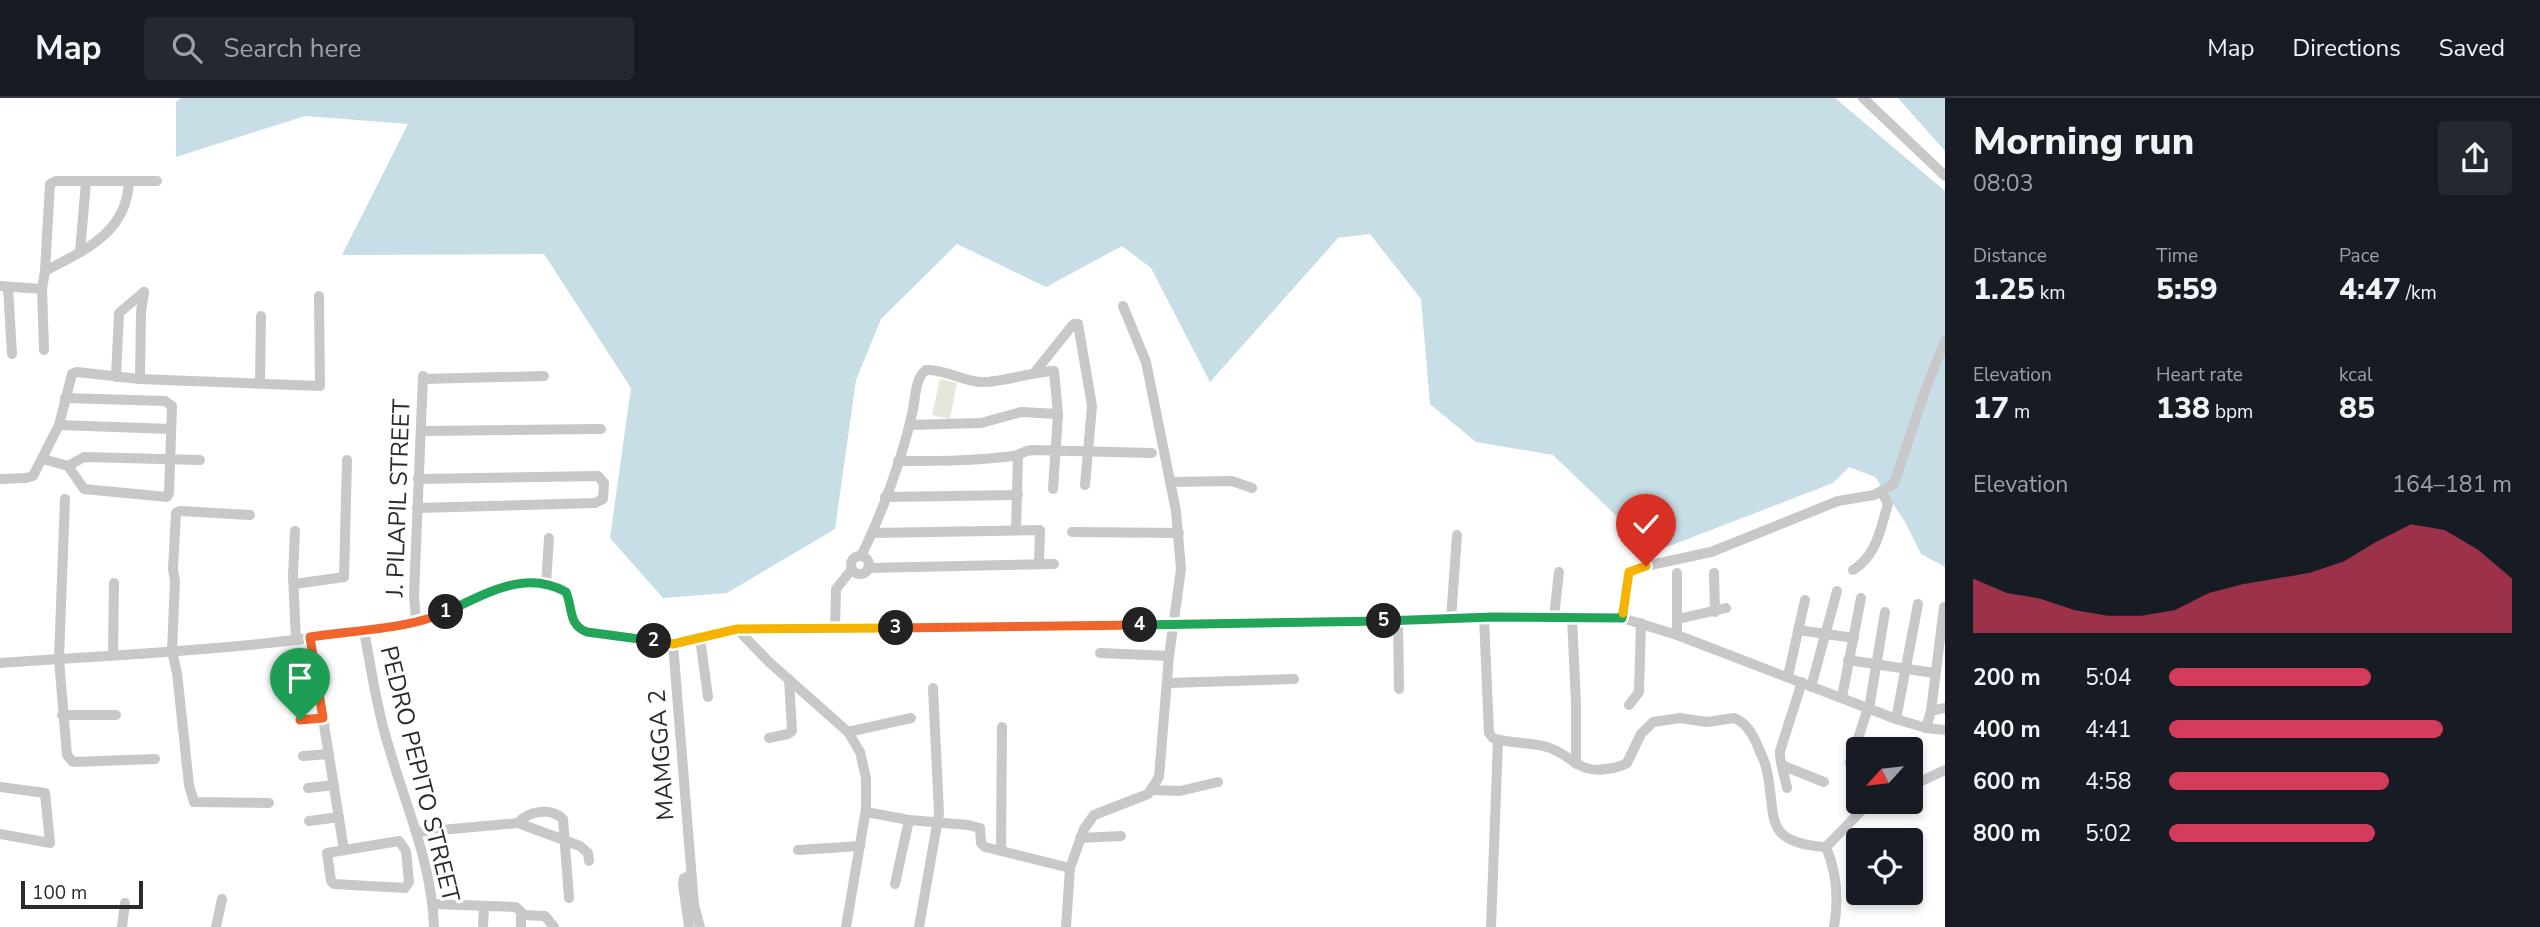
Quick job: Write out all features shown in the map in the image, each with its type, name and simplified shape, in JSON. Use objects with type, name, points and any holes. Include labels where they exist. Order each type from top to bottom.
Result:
[{"type":"street","points":[[1863,98],[1945,176]]},
{"type":"street","points":[[44,350],[42,289],[50,184],[56,181],[156,181]]},
{"type":"street","points":[[45,271],[102,239],[116,221],[129,196],[129,181]]},
{"type":"street","points":[[80,252],[86,182]]},
{"type":"street","points":[[12,354],[4,287],[42,289]]},
{"type":"street","points":[[116,377],[119,313],[144,292],[140,379]]},
{"type":"street","points":[[0,479],[33,476],[59,425],[72,374],[77,372],[140,379],[320,386],[319,296]]},
{"type":"street","points":[[1066,927],[1070,868],[1080,838],[1094,816],[1145,796],[1160,777],[1169,656],[1181,569],[1179,533],[1146,362],[1123,306]]},
{"type":"street","points":[[260,383],[261,316]]},
{"type":"street","points":[[1035,372],[1071,327],[1078,324],[1092,406],[1085,485]]},
{"type":"street","points":[[1622,618],[1632,569],[1711,552],[1839,500],[1882,492],[1894,484],[1926,387],[1945,341]]},
{"type":"street","points":[[1052,352],[1058,414],[1053,489]]},
{"type":"street","points":[[835,629],[836,589],[852,569],[852,560],[861,556],[872,533],[910,425],[920,376],[926,370],[981,382],[1054,371]]},
{"type":"street","name":"J. PILAPIL STREET","points":[[416,620],[414,594],[423,378],[544,376]]},
{"type":"street","points":[[43,459],[68,466],[84,489],[166,497],[169,493],[172,406],[169,403],[65,398]]},
{"type":"street","points":[[910,425],[981,423],[1021,412],[1058,414]]},
{"type":"street","points":[[59,425],[171,429]]},
{"type":"street","points":[[422,431],[601,429]]},
{"type":"street","points":[[1016,529],[1018,456],[1023,450],[1152,453]]},
{"type":"street","points":[[898,461],[984,460],[1018,456]]},
{"type":"street","points":[[68,466],[85,457],[200,460]]},
{"type":"street","points":[[295,584],[344,577],[347,460]]},
{"type":"street","points":[[417,508],[595,503],[603,499],[604,483],[598,475],[418,479]]},
{"type":"street","points":[[1170,482],[1232,481],[1252,488]]},
{"type":"street","points":[[1853,570],[1862,564],[1873,550],[1878,538],[1888,504],[1882,492]]},
{"type":"street","points":[[885,497],[1018,495]]},
{"type":"street","points":[[65,499],[59,659],[67,755],[73,762],[155,759]]},
{"type":"street","points":[[250,515],[180,511],[176,513],[172,651],[177,673],[190,790],[194,802],[269,803]]},
{"type":"street","points":[[872,533],[1040,530],[1039,564]]},
{"type":"street","points":[[295,531],[296,640]]},
{"type":"street","points":[[1072,532],[1179,533]]},
{"type":"street","points":[[1451,619],[1457,535]]},
{"type":"street","points":[[546,584],[549,538]]},
{"type":"street","points":[[861,556],[867,559],[868,568]]},
{"type":"street","points":[[852,569],[856,573],[862,573],[868,568],[1054,564]]},
{"type":"street","points":[[1554,617],[1559,572]]},
{"type":"street","points":[[1677,573],[1677,635]]},
{"type":"street","points":[[1714,573],[1715,612]]},
{"type":"street","points":[[0,663],[172,651],[364,631],[440,615],[499,587],[523,582],[546,584],[566,592],[571,617],[582,630],[673,644],[737,629],[1173,625],[1484,617],[1622,618],[1677,635],[1896,719],[1926,728],[1945,730]]},
{"type":"street","points":[[113,655],[114,583]]},
{"type":"street","points":[[1824,782],[1784,766],[1779,760],[1780,751],[1827,635],[1838,592]]},
{"type":"street","points":[[1842,697],[1861,598]]},
{"type":"street","points":[[1788,676],[1805,600]]},
{"type":"street","points":[[1896,719],[1918,604]]},
{"type":"street","points":[[1926,728],[1931,711],[1944,607]]},
{"type":"street","points":[[1678,619],[1726,608]]},
{"type":"street","points":[[1859,737],[1878,664],[1885,611]]},
{"type":"street","points":[[1484,617],[1489,733],[1498,740],[1546,747],[1588,770],[1595,771],[1627,763],[1641,734],[1653,722],[1680,718],[1707,722],[1734,718],[1750,730],[1766,767],[1771,814],[1775,824],[1798,844],[1826,847]]},
{"type":"street","points":[[1572,617],[1576,764]]},
{"type":"street","points":[[1398,621],[1399,689]]},
{"type":"street","points":[[1629,705],[1639,692],[1641,623]]},
{"type":"street","points":[[737,629],[848,732],[864,765],[866,812],[846,927]]},
{"type":"street","points":[[1798,630],[1854,638]]},
{"type":"street","name":"PEDRO PEPITO STREET","points":[[364,631],[388,744],[418,832],[433,904],[434,927]]},
{"type":"street","points":[[310,637],[344,850]]},
{"type":"street","points":[[700,638],[708,697]]},
{"type":"street","name":"MAMGGA 2","points":[[673,644],[691,875],[694,905],[701,927]]},
{"type":"street","points":[[1100,653],[1169,656]]},
{"type":"street","points":[[1848,660],[1934,673]]},
{"type":"street","points":[[769,738],[792,731],[789,679]]},
{"type":"street","points":[[1168,683],[1294,679]]},
{"type":"street","points":[[298,682],[317,680]]},
{"type":"street","points":[[919,927],[939,823],[933,688]]},
{"type":"street","points":[[1931,711],[1945,709]]},
{"type":"street","points":[[62,715],[116,715]]},
{"type":"street","points":[[300,720],[323,718]]},
{"type":"street","points":[[848,732],[911,718]]},
{"type":"street","points":[[1001,851],[1002,727]]},
{"type":"street","points":[[1491,927],[1498,740]]},
{"type":"street","points":[[303,756],[329,754]]},
{"type":"street","points":[[1784,766],[1787,788]]},
{"type":"street","points":[[1923,780],[1945,770]]},
{"type":"street","points":[[1152,790],[1181,791],[1218,782]]},
{"type":"street","points":[[308,788],[334,785]]},
{"type":"street","points":[[0,787],[45,793],[50,843],[0,834]]},
{"type":"street","points":[[866,812],[980,828],[983,846],[1070,868]]},
{"type":"street","points":[[418,832],[518,823],[532,814],[559,814],[564,821],[563,842],[569,898]]},
{"type":"street","points":[[1826,847],[1858,814]]},
{"type":"street","points":[[309,821],[339,817]]},
{"type":"street","points":[[895,884],[909,820]]},
{"type":"street","points":[[518,823],[563,842],[580,846],[588,853],[590,861]]},
{"type":"street","points":[[1080,838],[1121,835]]},
{"type":"street","points":[[402,843],[406,851],[408,885],[405,888],[334,884],[329,878],[326,854],[344,850],[402,843]]},
{"type":"street","points":[[798,850],[860,846]]},
{"type":"street","points":[[1826,847],[1838,899],[1834,927]]},
{"type":"street","points":[[689,927],[683,884],[684,878],[691,875]]},
{"type":"street","points":[[216,927],[222,899]]},
{"type":"street","points":[[122,927],[124,904]]},
{"type":"street","points":[[433,904],[516,907],[522,915],[521,927]]},
{"type":"street","points":[[483,927],[484,907]]},
{"type":"street","points":[[522,915],[543,915],[554,927]]},
{"type":"shaded area","points":[[940,379],[957,383],[950,419],[932,415]]},
{"type":"water","points":[[181,98],[1835,98],[1945,191],[1945,567],[1921,554],[1904,520],[1875,477],[1849,467],[1833,483],[1654,552],[1553,455],[1476,442],[1430,404],[1421,299],[1370,234],[1338,238],[1210,382],[1151,268],[1122,246],[1046,287],[957,244],[881,319],[856,380],[835,529],[727,593],[663,598],[610,538],[631,388],[544,254],[342,255],[408,124],[305,116],[176,157],[176,102]]},
{"type":"water","points":[[1898,98],[1945,98],[1945,151]]},
{"type":"route","points":[[300,720],[323,718],[310,637],[364,631],[430,618],[499,587],[523,582],[537,582],[564,590],[568,596],[571,617],[582,630],[673,644],[737,629],[1049,627],[1493,617],[1622,618],[1629,572],[1646,566]]}]
